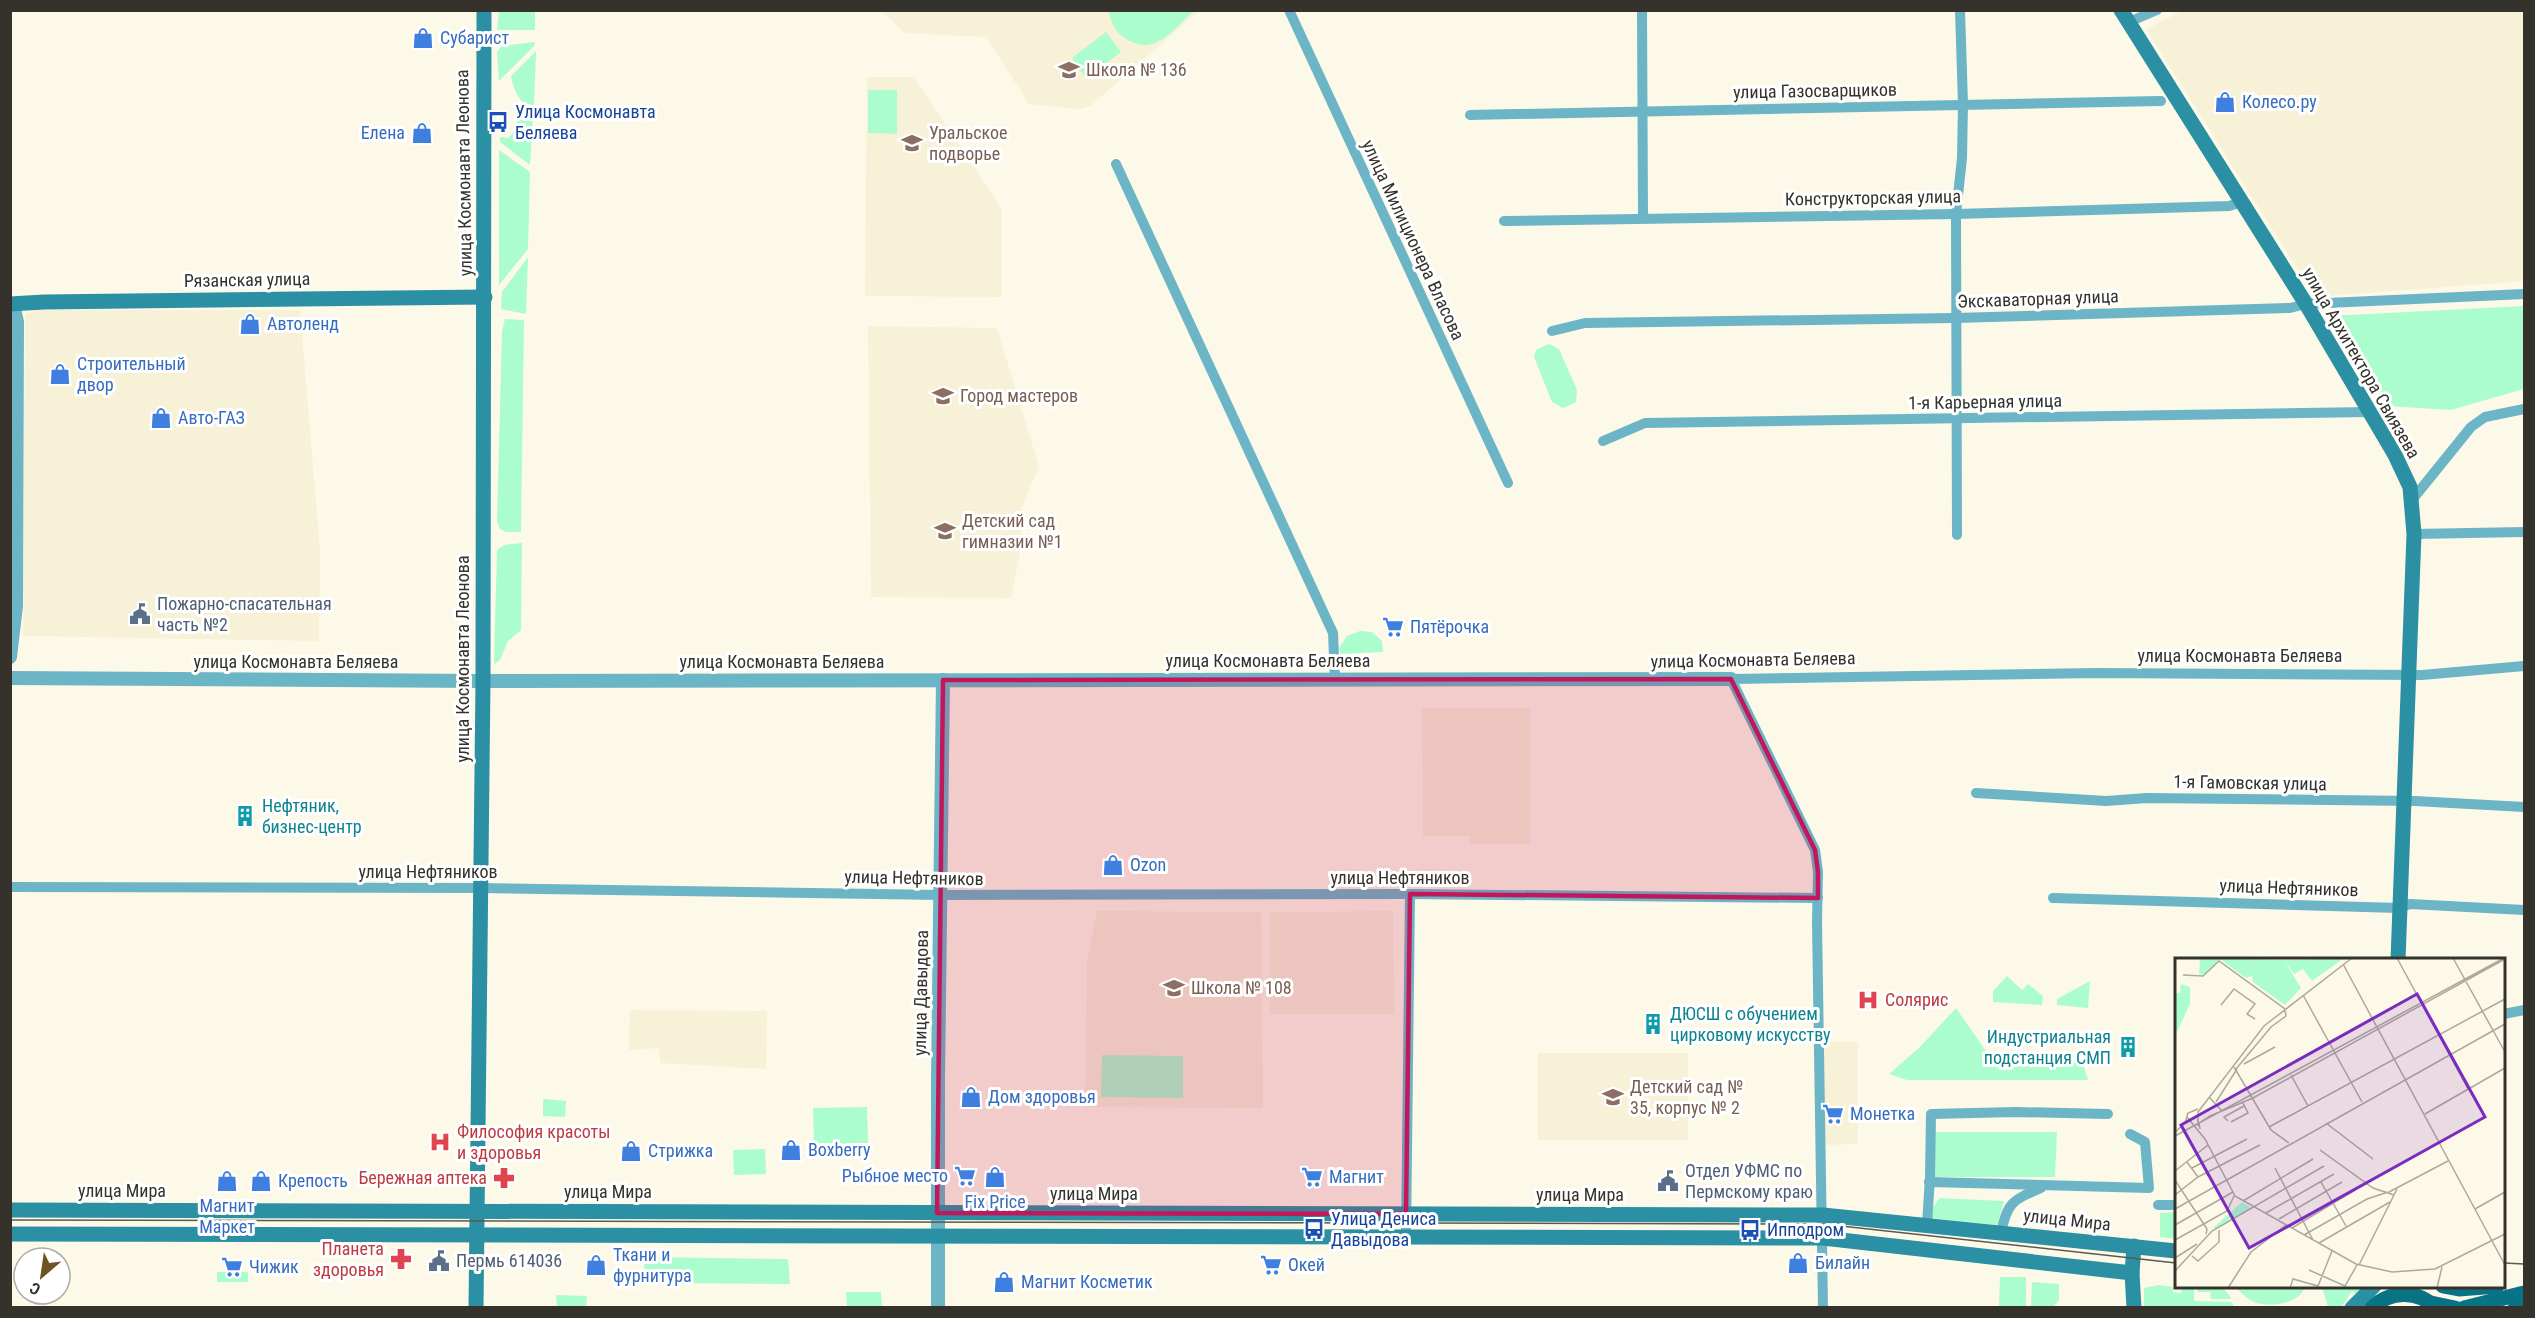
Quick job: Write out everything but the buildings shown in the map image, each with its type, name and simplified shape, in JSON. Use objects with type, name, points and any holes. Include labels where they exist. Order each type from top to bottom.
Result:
[{"type":"main road","name":"улица Космонавта Леонова","points":[[476,1308],[483,681],[484,10]]},
{"type":"main road","name":"улица Архитектора Свиязева","points":[[2125,16],[2306,304],[2395,455],[2410,488],[2414,534],[2398,958]]},
{"type":"main road","name":"Рязанская улица","points":[[10,306],[44,302],[485,297]]},
{"type":"main road","name":"улица Мира","points":[[10,1210],[1823,1215],[2175,1251]]},
{"type":"main road","points":[[10,1234],[1823,1238],[2132,1273]]},
{"type":"main road","points":[[2134,1246],[2132,1273],[2134,1308]]},
{"type":"main road","points":[[2505,1286],[2524,1284]]},
{"type":"main road","points":[[2417,1288],[2433,1305]]},
{"type":"main road","points":[[2451,1288],[2478,1288]]},
{"type":"main road","points":[[2372,1308],[2384,1290]]},
{"type":"main road","points":[[2352,1308],[2384,1290],[2408,1294],[2433,1305],[2455,1308]]},
{"type":"main road","points":[[2464,1308],[2524,1293]]},
{"type":"main road","points":[[2515,1308],[2524,1305]]},
{"type":"street","name":"улица Милиционера Власова","points":[[1289,10],[1508,483]]},
{"type":"street","points":[[1642,10],[1643,218]]},
{"type":"street","points":[[1957,535],[1956,214],[1962,158],[1960,10]]},
{"type":"street","points":[[2125,16],[2157,10]]},
{"type":"street","name":"улица Газосварщиков","points":[[1470,115],[2161,101]]},
{"type":"street","points":[[1116,164],[1333,633],[1335,680]]},
{"type":"street","name":"Конструкторская улица","points":[[1503,221],[1956,214],[2229,206],[2242,202]]},
{"type":"street","name":"Экскаваторная улица","points":[[1552,331],[1585,323],[1956,318],[2290,308],[2306,304],[2524,294]]},
{"type":"street","points":[[10,306],[17,321],[17,345],[16,606],[10,657]]},
{"type":"street","points":[[2412,500],[2470,427],[2485,417],[2524,409]]},
{"type":"street","name":"1-я Карьерная улица","points":[[1603,441],[1645,423],[2370,412]]},
{"type":"street","points":[[2414,534],[2524,532]]},
{"type":"street","name":"улица Космонавта Беляева","points":[[10,678],[483,681],[1731,679],[2086,673],[2409,675],[2524,666]]},
{"type":"street","points":[[1731,679],[1815,850],[1818,872],[1823,1308]]},
{"type":"street","name":"улица Давыдова","points":[[938,1308],[943,680]]},
{"type":"street","name":"1-я Гамовская улица","points":[[1976,793],[2106,801],[2147,798],[2404,802],[2524,807]]},
{"type":"street","name":"улица Нефтяников","points":[[10,886],[480,888],[940,895],[1410,894],[1818,898]]},
{"type":"street","points":[[1406,1237],[1410,894]]},
{"type":"street","name":"улица Нефтяников","points":[[2053,898],[2399,908],[2410,904],[2524,910]]},
{"type":"street","points":[[2505,1014],[2524,1010]]},
{"type":"street","points":[[1927,1225],[1930,1114],[2016,1112],[2108,1114]]},
{"type":"street","points":[[1929,1182],[2149,1188],[2145,1142],[2130,1134]]},
{"type":"street","points":[[2001,1233],[2008,1205],[2045,1186]]},
{"type":"street","points":[[2158,1205],[2175,1205]]},
{"type":"highlighted area","points":[[1731,679],[1815,850],[1818,898],[1410,894],[1406,1214],[937,1213],[943,680]]},
{"type":"shaded area","name":"Школа № 136","points":[[882,11],[1199,11],[1090,106],[1079,109],[1029,104],[986,37],[904,33]]},
{"type":"shaded area","points":[[2182,11],[2524,11],[2524,281],[2315,297],[2146,29]]},
{"type":"shaded area","name":"Уральское подворье","points":[[867,77],[914,77],[1002,209],[1002,297],[865,296]]},
{"type":"shaded area","points":[[37,310],[300,310],[320,551],[319,641],[23,636],[25,314]]},
{"type":"shaded area","points":[[868,326],[997,328],[1039,467],[1021,508],[1020,554],[1011,598],[871,597]]},
{"type":"shaded area","points":[[1422,708],[1530,708],[1530,844],[1470,844],[1470,836],[1423,836]]},
{"type":"shaded area","name":"Школа № 108","points":[[1097,911],[1261,912],[1263,1108],[1085,1107],[1087,963]]},
{"type":"shaded area","points":[[1393,911],[1394,1014],[1270,1014],[1270,912]]},
{"type":"shaded area","points":[[630,1010],[767,1011],[766,1069],[660,1063],[659,1048],[629,1050]]},
{"type":"shaded area","points":[[1822,1042],[1858,1042],[1858,1144],[1821,1145]]},
{"type":"shaded area","name":"Детский сад № 35, корпус № 2","points":[[1538,1053],[1688,1053],[1688,1140],[1538,1140]]},
{"type":"green space","points":[[1109,10],[1194,11],[1162,39],[1145,45],[1121,36],[1114,26]]},
{"type":"green space","points":[[499,11],[535,11],[535,30],[497,30]]},
{"type":"green space","points":[[1106,32],[1121,52],[1086,78],[1072,58]]},
{"type":"green space","points":[[535,42],[534,46],[499,81],[497,52],[502,46]]},
{"type":"green space","points":[[536,51],[534,105],[523,103],[518,97],[511,76]]},
{"type":"green space","points":[[868,90],[897,90],[897,134],[868,133]]},
{"type":"green space","points":[[520,113],[533,115],[530,165],[500,142],[500,137],[508,138],[513,133]]},
{"type":"green space","points":[[499,150],[530,172],[528,249],[499,285]]},
{"type":"green space","points":[[528,257],[526,314],[501,309],[502,292]]},
{"type":"green space","points":[[2524,306],[2524,389],[2451,410],[2387,406],[2329,316]]},
{"type":"green space","points":[[505,319],[524,320],[521,532],[506,532],[500,529],[497,522],[502,331]]},
{"type":"green space","points":[[1549,344],[1559,349],[1577,390],[1576,402],[1563,408],[1552,402],[1534,357],[1536,350]]},
{"type":"green space","points":[[522,543],[521,630],[508,641],[500,660],[494,664],[497,550],[504,545]]},
{"type":"green space","points":[[1360,631],[1372,632],[1382,641],[1383,652],[1341,654],[1339,648],[1347,636]]},
{"type":"green space","points":[[2007,976],[2022,990],[2028,984],[2043,996],[2042,1005],[1993,1002],[1993,991]]},
{"type":"green space","points":[[2090,981],[2088,1008],[2057,1005],[2057,999]]},
{"type":"green space","points":[[1956,1008],[1986,1051],[2082,1060],[2088,1080],[1907,1080],[1889,1074],[1920,1047]]},
{"type":"green space","points":[[1102,1055],[1183,1056],[1183,1098],[1101,1097]]},
{"type":"green space","points":[[543,1099],[566,1101],[565,1117],[543,1116]]},
{"type":"green space","points":[[867,1107],[868,1144],[814,1144],[813,1108]]},
{"type":"green space","points":[[1935,1132],[2057,1132],[2055,1177],[1934,1177]]},
{"type":"green space","points":[[765,1149],[766,1174],[734,1175],[733,1150]]},
{"type":"green space","points":[[1940,1198],[2004,1201],[1997,1225],[1930,1218],[1933,1207]]},
{"type":"green space","points":[[2175,1212],[2175,1239],[2160,1237],[2160,1213]]},
{"type":"green space","points":[[644,1257],[788,1259],[790,1284],[645,1283]]},
{"type":"green space","points":[[217,1272],[248,1272],[248,1282],[217,1282]]},
{"type":"green space","points":[[2000,1277],[2026,1277],[2026,1307],[1999,1307]]},
{"type":"green space","points":[[2032,1282],[2059,1284],[2059,1300],[2053,1307],[2031,1307]]},
{"type":"green space","points":[[2159,1285],[2173,1287],[2173,1292],[2181,1293],[2182,1288],[2194,1288],[2194,1301],[2232,1302],[2234,1307],[2144,1307],[2144,1288]]},
{"type":"green space","points":[[2197,1288],[2222,1288],[2231,1299],[2211,1299],[2210,1292],[2198,1292]]},
{"type":"green space","points":[[2236,1288],[2304,1288],[2297,1297],[2283,1303],[2261,1304],[2246,1297]]},
{"type":"green space","points":[[2322,1288],[2363,1288],[2356,1294],[2352,1291],[2341,1308],[2328,1307]]},
{"type":"green space","points":[[846,1292],[881,1292],[882,1307],[847,1307]]},
{"type":"green space","points":[[556,1295],[587,1296],[586,1307],[557,1307]]},
{"type":"tram line","points":[[10,1220],[1823,1224],[2175,1263]]},
{"type":"tram line","points":[[2505,1263],[2524,1264]]},
{"type":"place","name":"Субарист","points":[[423,38]]},
{"type":"place","name":"Школа № 136","points":[[1069,70]]},
{"type":"place","name":"Колесо.ру","points":[[2225,102]]},
{"type":"place","name":"Улица Космонавта Беляева","points":[[498,122]]},
{"type":"place","name":"Елена","points":[[422,133]]},
{"type":"place","name":"Уральское подворье","points":[[912,143]]},
{"type":"place","name":"Автоленд","points":[[250,324]]},
{"type":"place","name":"Строительный двор","points":[[60,374]]},
{"type":"place","name":"Город мастеров","points":[[943,396]]},
{"type":"place","name":"Авто-ГАЗ","points":[[161,418]]},
{"type":"place","name":"Детский сад гимназии №1","points":[[945,531]]},
{"type":"place","name":"Пожарно-спасательная часть №2","points":[[140,614]]},
{"type":"place","name":"Пятёрочка","points":[[1393,627]]},
{"type":"place","name":"Нефтяник, бизнес-центр","points":[[245,816]]},
{"type":"place","name":"Ozon","points":[[1113,865]]},
{"type":"place","name":"Школа № 108","points":[[1174,988]]},
{"type":"place","name":"Солярис","points":[[1868,1000]]},
{"type":"place","name":"ДЮСШ с обучением цирковому искусству","points":[[1653,1024]]},
{"type":"place","name":"Индустриальная подстанция СМП","points":[[2128,1047]]},
{"type":"place","name":"Дом здоровья","points":[[971,1097]]},
{"type":"place","name":"Детский сад № 35, корпус № 2","points":[[1613,1097]]},
{"type":"place","name":"Монетка","points":[[1833,1114]]},
{"type":"place","name":"Философия красоты и здоровья","points":[[440,1142]]},
{"type":"place","name":"Boxberry","points":[[791,1150]]},
{"type":"place","name":"Стрижка","points":[[631,1151]]},
{"type":"place","name":"Рыбное место","points":[[965,1176]]},
{"type":"place","name":"Fix Price","points":[[995,1177]]},
{"type":"place","name":"Магнит","points":[[1312,1177]]},
{"type":"place","name":"Бережная аптека","points":[[504,1178]]},
{"type":"place","name":"Магнит Маркет","points":[[227,1181]]},
{"type":"place","name":"Крепость","points":[[261,1181]]},
{"type":"place","name":"Отдел УФМС по Пермскому краю","points":[[1668,1181]]},
{"type":"place","name":"Улица Дениса Давыдова","points":[[1314,1229]]},
{"type":"place","name":"Ипподром","points":[[1750,1230]]},
{"type":"place","name":"Планета здоровья","points":[[401,1259]]},
{"type":"place","name":"Пермь 614036","points":[[439,1261]]},
{"type":"place","name":"Билайн","points":[[1798,1263]]},
{"type":"place","name":"Ткани и фурнитура","points":[[596,1265]]},
{"type":"place","name":"Окей","points":[[1271,1265]]},
{"type":"place","name":"Чижик","points":[[232,1267]]},
{"type":"place","name":"Магнит Косметик","points":[[1004,1282]]}]
